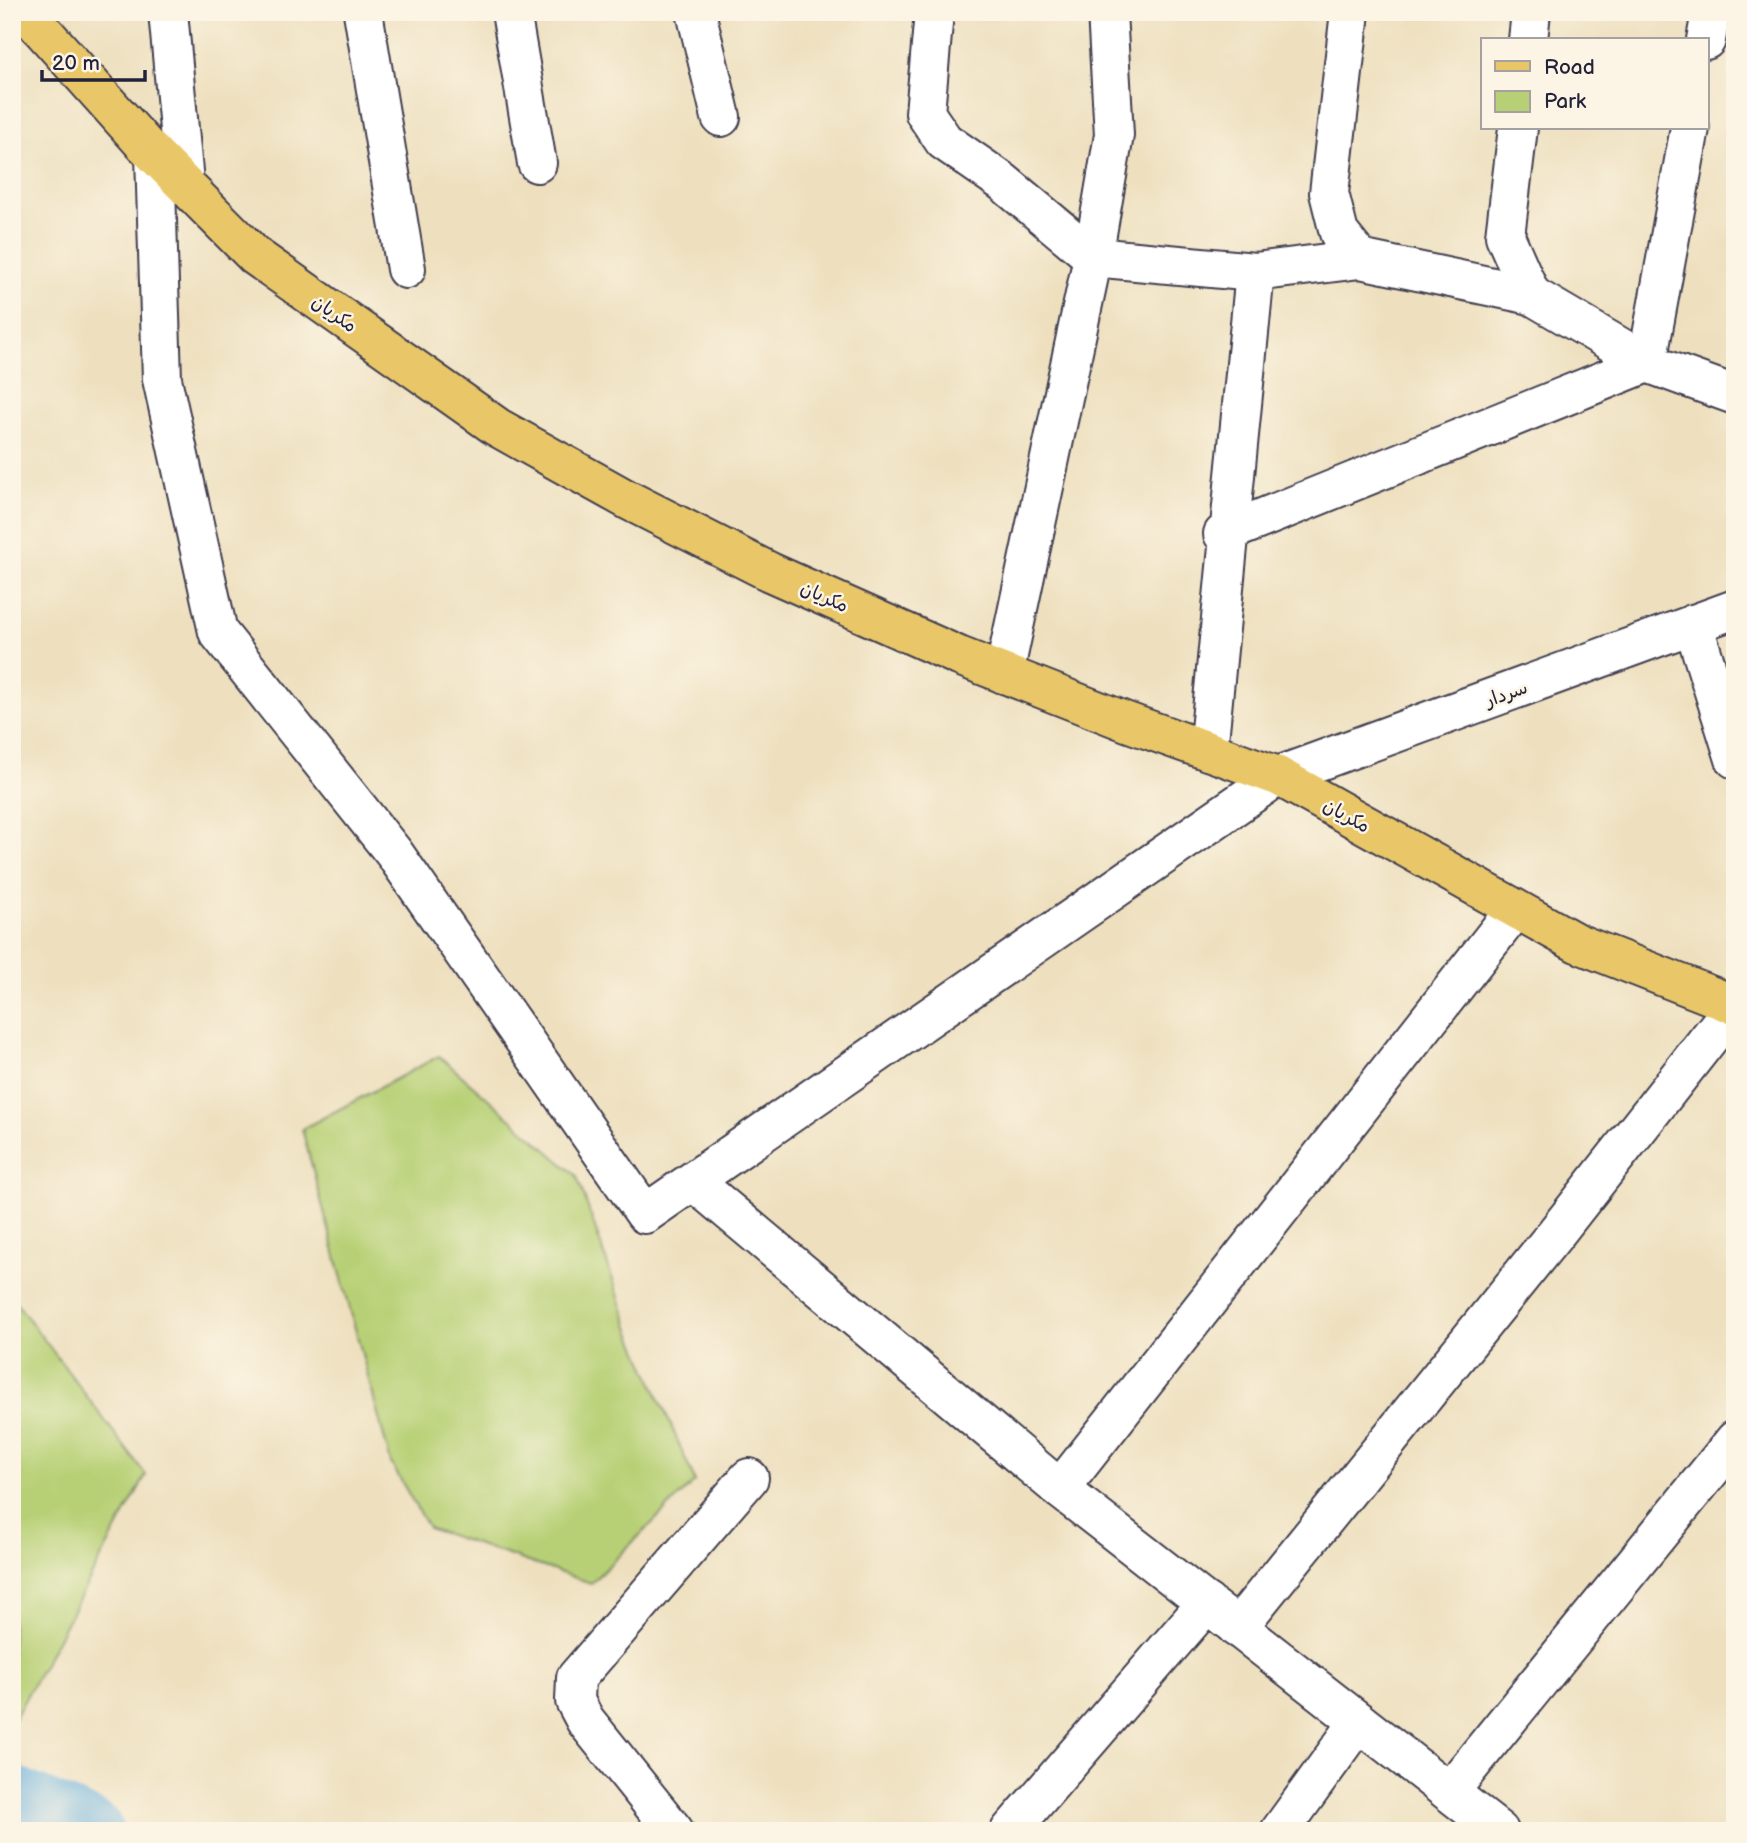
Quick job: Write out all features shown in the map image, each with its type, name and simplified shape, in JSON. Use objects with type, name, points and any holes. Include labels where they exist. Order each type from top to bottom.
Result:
[{"type":"main road","name":"مکریان","points":[[26,12],[155,155],[255,257],[497,427],[628,499],[770,572],[958,656],[1278,776],[1577,943],[1735,1005]]},
{"type":"street","points":[[168,12],[184,183]]},
{"type":"street","points":[[363,12],[405,269]]},
{"type":"street","points":[[511,12],[537,163]]},
{"type":"street","points":[[696,12],[721,117]]},
{"type":"street","points":[[934,12],[925,113],[931,123],[944,141],[1003,182],[1093,257],[1255,272],[1360,259],[1531,295],[1647,363],[1735,395]]},
{"type":"street","points":[[1004,674],[1093,257],[1114,135],[1107,12]]},
{"type":"street","points":[[1350,12],[1329,193],[1339,233],[1360,259]]},
{"type":"street","points":[[1528,38],[1531,12]]},
{"type":"street","points":[[1518,130],[1505,236],[1531,295]]},
{"type":"street","points":[[1647,363],[1690,130]]},
{"type":"street","name":"سردار","points":[[155,155],[162,379],[218,632],[394,853],[645,1214],[1278,776],[1735,610]]},
{"type":"street","points":[[1208,751],[1227,532],[1255,272]]},
{"type":"street","points":[[1227,532],[1647,363]]},
{"type":"street","points":[[1693,624],[1735,759]]},
{"type":"street","points":[[1060,1489],[1515,910]]},
{"type":"street","points":[[1237,1628],[1556,1233],[1735,1005]]},
{"type":"street","points":[[694,1182],[1060,1489],[1499,1831]]},
{"type":"street","points":[[1449,1792],[1735,1440]]},
{"type":"street","points":[[674,1831],[585,1720],[575,1701],[576,1678],[748,1478]]},
{"type":"street","points":[[1010,1831],[1207,1603]]},
{"type":"street","points":[[1280,1831],[1359,1722]]},
{"type":"green space","points":[[439,1056],[577,1176],[632,1335],[695,1481],[591,1583],[428,1528],[391,1463],[302,1129]]},
{"type":"green space","points":[[12,1297],[146,1475],[12,1723]]},
{"type":"waterway","points":[[12,1797],[92,1831]]}]
